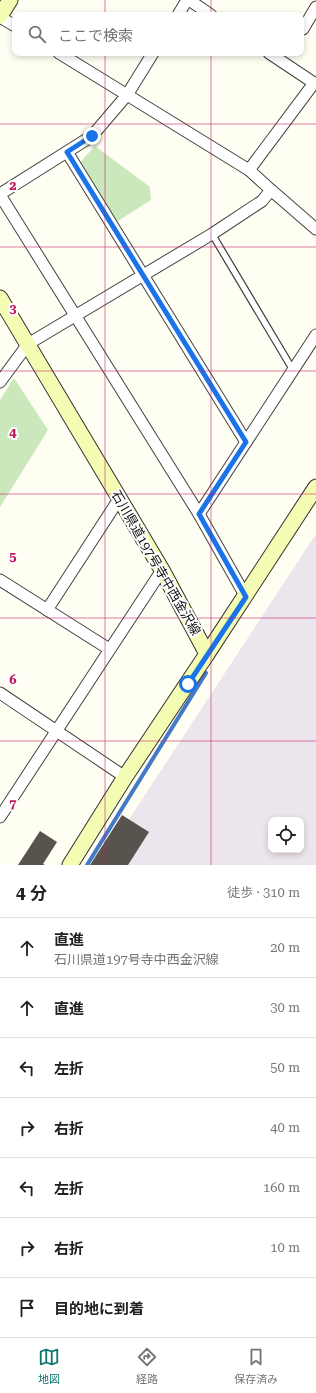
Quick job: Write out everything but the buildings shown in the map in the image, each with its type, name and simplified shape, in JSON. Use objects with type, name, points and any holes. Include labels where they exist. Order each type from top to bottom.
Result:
[{"type":"main road","points":[[0,16],[10,0]]},
{"type":"main road","name":"石川県道197号寺中西金沢線","points":[[1,301],[162,570],[207,654]]},
{"type":"main road","points":[[70,865],[125,777],[246,597],[316,487]]},
{"type":"street","points":[[180,12],[188,0],[206,12]]},
{"type":"street","points":[[304,26],[316,7]]},
{"type":"street","points":[[0,16],[12,24]]},
{"type":"street","points":[[64,56],[249,170],[316,229]]},
{"type":"street","points":[[152,56],[127,95],[92,136],[0,195],[199,514],[246,597]]},
{"type":"street","points":[[249,170],[315,83],[274,56]]},
{"type":"street","points":[[67,152],[246,442]]},
{"type":"street","points":[[0,382],[28,344],[75,314],[212,234],[262,201],[271,190]]},
{"type":"street","points":[[199,514],[316,335]]},
{"type":"street","points":[[47,610],[119,499]]},
{"type":"street","points":[[1,812],[162,570]]},
{"type":"street","points":[[0,580],[109,649]]},
{"type":"street","points":[[0,693],[125,777]]},
{"type":"lane","points":[[212,234],[293,370]]},
{"type":"shaded area","points":[[316,534],[316,865],[99,865]]},
{"type":"green space","points":[[95,146],[150,187],[151,200],[118,221],[101,215],[73,170]]},
{"type":"green space","points":[[14,378],[48,430],[0,507],[0,400]]},
{"type":"waterway","points":[[87,865],[206,673]]},
{"type":"route","points":[[92,136],[67,152],[246,442],[199,514],[246,597],[188,684]]}]
